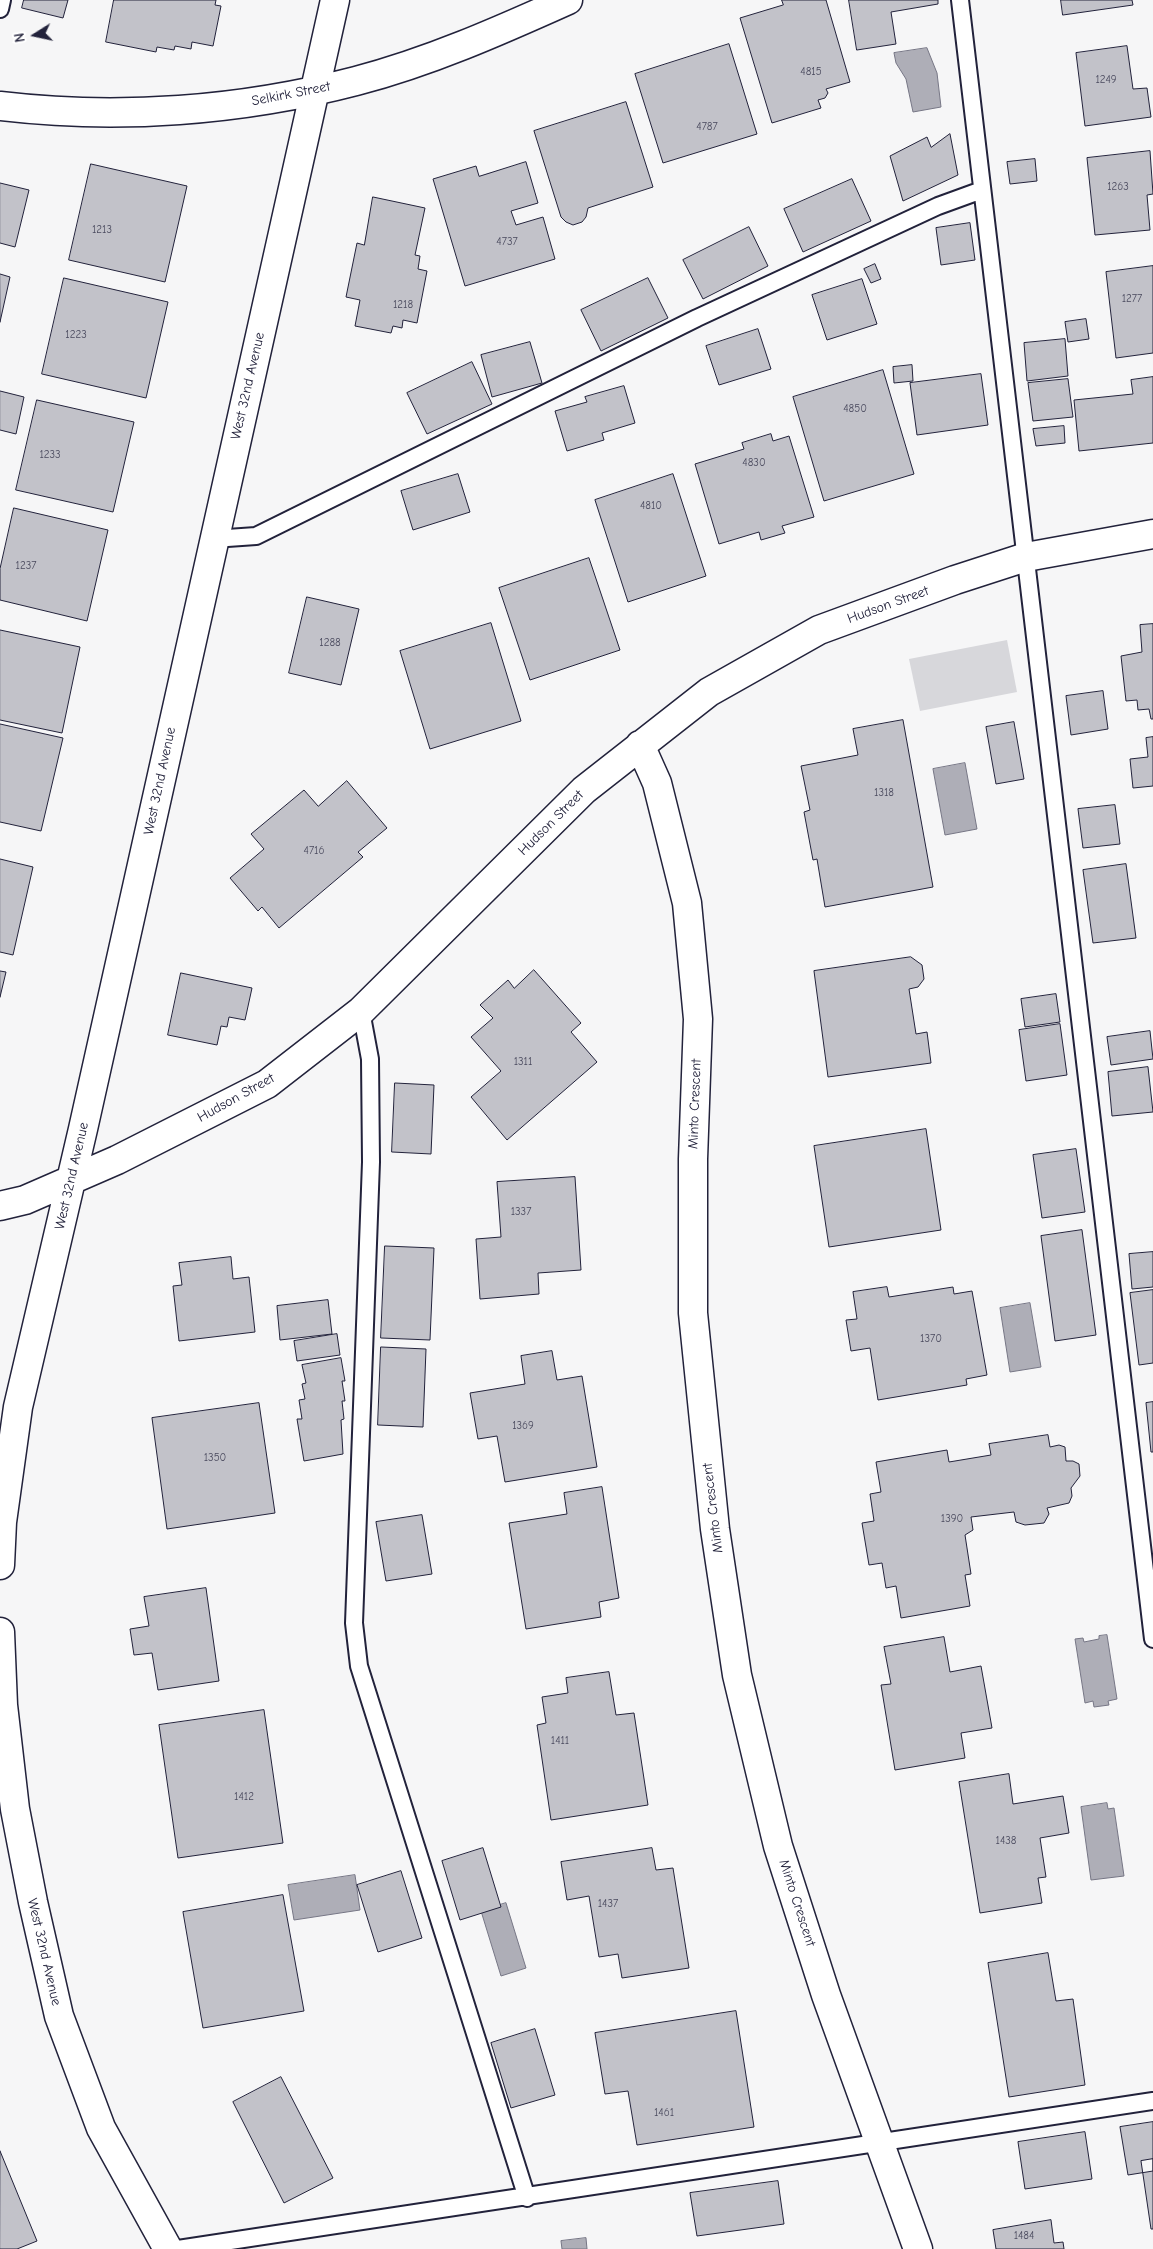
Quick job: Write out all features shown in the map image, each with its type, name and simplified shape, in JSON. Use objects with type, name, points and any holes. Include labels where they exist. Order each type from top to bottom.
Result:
[{"type":"street","name":"West 32nd Avenue","points":[[0,1564],[2,1522],[18,1407],[71,1180],[335,0]]},
{"type":"street","name":"Selkirk Street","points":[[0,106],[48,112],[149,112],[267,100],[357,81],[466,45],[568,0]]},
{"type":"street","name":"Hudson Street","points":[[0,1206],[25,1200],[117,1160],[267,1084],[361,1011],[584,790],[709,692],[820,630],[955,580],[1026,557],[1153,534]]},
{"type":"street","name":"Minto Crescent","points":[[640,745],[657,783],[686,903],[698,1019],[694,1160],[693,1313],[715,1529],[737,1674],[778,1846],[826,1994],[918,2249]]},
{"type":"street","name":"West 32nd Avenue","points":[[0,1632],[2,1705],[14,1809],[59,2016],[102,2128],[168,2249]]},
{"type":"lane","points":[[0,8],[2,0]]},
{"type":"lane","points":[[960,0],[1153,1639]]},
{"type":"lane","points":[[213,539],[256,536],[697,318],[938,206],[982,190]]},
{"type":"lane","points":[[361,1011],[370,1059],[371,1162],[354,1622],[359,1666],[527,2198]]},
{"type":"lane","points":[[178,2249],[527,2198],[880,2141],[1153,2101]]},
{"type":"shaded area","points":[[927,48],[937,73],[941,107],[913,112],[906,79],[896,63],[894,53]]},
{"type":"shaded area","points":[[1007,640],[1017,692],[920,711],[909,659]]},
{"type":"shaded area","points":[[965,763],[977,829],[945,835],[933,769]]},
{"type":"shaded area","points":[[1030,1303],[1041,1367],[1010,1372],[1000,1308]]},
{"type":"shaded area","points":[[1107,1635],[1117,1699],[1108,1701],[1109,1705],[1094,1707],[1093,1701],[1085,1703],[1075,1639],[1083,1638],[1084,1642]]},
{"type":"shaded area","points":[[1107,1803],[1108,1809],[1114,1808],[1124,1876],[1091,1880],[1081,1807]]},
{"type":"shaded area","points":[[355,1875],[360,1910],[294,1920],[288,1885]]},
{"type":"shaded area","points":[[506,1903],[526,1968],[501,1976],[481,1911]]},
{"type":"shaded area","points":[[586,2238],[587,2249],[562,2249],[561,2241]]},
{"type":"building","points":[[24,0],[68,0],[63,18],[22,8]]},
{"type":"building","points":[[114,0],[216,0],[215,5],[221,6],[213,46],[192,42],[191,49],[175,46],[174,50],[157,47],[156,52],[106,42]]},
{"type":"building","points":[[782,0],[826,0],[850,82],[826,89],[828,93],[825,98],[818,100],[821,108],[772,123],[740,18],[783,5]]},
{"type":"building","points":[[849,0],[938,0],[938,4],[891,12],[896,44],[857,50]]},
{"type":"building","points":[[1061,0],[1132,0],[1133,5],[1063,15]]},
{"type":"building","points":[[729,44],[757,134],[663,163],[635,74]]},
{"type":"building","points":[[1127,46],[1133,89],[1147,88],[1151,117],[1085,126],[1076,53]]},
{"type":"building","points":[[626,102],[653,187],[588,208],[586,217],[582,222],[573,225],[566,222],[561,217],[534,131]]},
{"type":"building","points":[[950,134],[958,175],[903,201],[890,156],[927,137],[931,147]]},
{"type":"building","points":[[1150,151],[1153,194],[1147,195],[1150,230],[1095,235],[1087,158]]},
{"type":"building","points":[[1035,159],[1037,181],[1010,184],[1007,162]]},
{"type":"building","points":[[526,162],[538,203],[511,211],[516,225],[543,217],[555,259],[465,286],[433,179],[476,166],[479,176]]},
{"type":"building","points":[[91,164],[187,186],[165,282],[69,260]]},
{"type":"building","points":[[852,179],[871,221],[803,252],[784,209]]},
{"type":"building","points":[[0,183],[29,190],[15,247],[0,243]]},
{"type":"building","points":[[373,197],[425,208],[415,255],[420,256],[418,269],[427,271],[417,323],[403,320],[402,328],[393,326],[391,333],[355,326],[360,300],[346,297],[357,243],[364,245]]},
{"type":"building","points":[[970,223],[975,260],[941,265],[936,228]]},
{"type":"building","points":[[749,227],[768,266],[703,299],[683,260]]},
{"type":"building","points":[[875,264],[881,279],[871,283],[864,269]]},
{"type":"building","points":[[1153,266],[1153,353],[1116,358],[1106,272]]},
{"type":"building","points":[[0,274],[10,277],[0,322]]},
{"type":"building","points":[[64,278],[168,302],[146,398],[42,374]]},
{"type":"building","points":[[648,278],[668,318],[601,351],[581,310]]},
{"type":"building","points":[[862,279],[877,324],[827,340],[812,295]]},
{"type":"building","points":[[1086,319],[1089,339],[1068,342],[1065,322]]},
{"type":"building","points":[[758,329],[771,369],[719,385],[706,346]]},
{"type":"building","points":[[1065,339],[1068,376],[1027,381],[1024,343]]},
{"type":"building","points":[[530,342],[542,383],[492,397],[481,355]]},
{"type":"building","points":[[472,362],[492,404],[427,434],[407,393]]},
{"type":"building","points":[[912,365],[913,381],[894,383],[893,367]]},
{"type":"building","points":[[883,370],[914,474],[824,501],[793,397]]},
{"type":"building","points":[[981,374],[988,425],[917,435],[910,383]]},
{"type":"building","points":[[1153,377],[1153,443],[1079,451],[1074,400],[1133,394],[1131,380]]},
{"type":"building","points":[[1068,379],[1073,417],[1033,421],[1028,383]]},
{"type":"building","points":[[624,386],[635,423],[602,433],[604,440],[567,451],[555,411],[587,402],[585,397]]},
{"type":"building","points":[[0,391],[24,397],[16,434],[0,430]]},
{"type":"building","points":[[37,400],[134,422],[113,512],[16,490]]},
{"type":"building","points":[[1064,426],[1065,443],[1036,446],[1033,429]]},
{"type":"building","points":[[771,434],[773,441],[789,436],[814,517],[782,526],[785,533],[761,540],[759,532],[719,544],[695,464],[744,449],[742,443]]},
{"type":"building","points":[[458,474],[470,512],[413,530],[401,491]]},
{"type":"building","points":[[673,474],[706,576],[628,602],[595,500]]},
{"type":"building","points":[[14,508],[108,530],[87,621],[0,600],[0,569]]},
{"type":"building","points":[[589,558],[620,650],[530,680],[499,588]]},
{"type":"building","points":[[307,597],[359,609],[341,685],[289,673]]},
{"type":"building","points":[[491,623],[521,721],[430,749],[400,651]]},
{"type":"building","points":[[1153,624],[1153,719],[1151,719],[1149,709],[1138,710],[1137,700],[1126,701],[1121,656],[1142,652],[1140,625]]},
{"type":"building","points":[[0,630],[80,647],[62,733],[0,720]]},
{"type":"building","points":[[1103,691],[1108,729],[1071,735],[1066,696]]},
{"type":"building","points":[[903,720],[933,887],[825,907],[817,859],[813,860],[804,812],[810,810],[801,766],[858,755],[853,729]]},
{"type":"building","points":[[1014,722],[1024,779],[996,784],[986,727]]},
{"type":"building","points":[[0,724],[63,738],[41,831],[0,822]]},
{"type":"building","points":[[1153,737],[1153,786],[1133,788],[1130,759],[1148,757],[1146,738]]},
{"type":"building","points":[[347,781],[387,828],[358,852],[363,857],[279,928],[262,907],[258,911],[230,878],[264,849],[251,834],[304,790],[318,806]]},
{"type":"building","points":[[1115,805],[1120,844],[1083,848],[1078,809]]},
{"type":"building","points":[[0,859],[33,867],[13,955],[0,952]]},
{"type":"building","points":[[1126,864],[1136,938],[1093,943],[1083,870]]},
{"type":"building","points":[[911,957],[922,965],[924,979],[918,987],[909,989],[916,1034],[927,1032],[931,1063],[828,1077],[814,971]]},
{"type":"building","points":[[534,970],[581,1023],[571,1032],[597,1062],[507,1140],[471,1097],[501,1071],[471,1037],[493,1018],[480,1005],[508,980],[514,988]]},
{"type":"building","points":[[0,971],[6,972],[0,997]]},
{"type":"building","points":[[181,973],[252,988],[245,1020],[229,1017],[227,1027],[221,1026],[217,1045],[168,1035]]},
{"type":"building","points":[[1056,994],[1060,1022],[1025,1027],[1021,999]]},
{"type":"building","points":[[1060,1024],[1067,1075],[1026,1081],[1019,1030]]},
{"type":"building","points":[[1150,1031],[1153,1059],[1111,1065],[1107,1037]]},
{"type":"building","points":[[1148,1067],[1153,1112],[1112,1116],[1108,1072]]},
{"type":"building","points":[[395,1083],[434,1085],[431,1154],[392,1152]]},
{"type":"building","points":[[926,1129],[941,1230],[829,1247],[814,1146]]},
{"type":"building","points":[[1076,1149],[1085,1212],[1042,1218],[1033,1155]]},
{"type":"building","points":[[575,1177],[581,1270],[538,1273],[539,1294],[480,1299],[476,1239],[501,1237],[497,1182]]},
{"type":"building","points":[[1082,1230],[1096,1335],[1055,1341],[1041,1236]]},
{"type":"building","points":[[385,1246],[434,1248],[430,1340],[381,1338]]},
{"type":"building","points":[[1153,1252],[1153,1287],[1132,1289],[1129,1254]]},
{"type":"building","points":[[231,1257],[233,1279],[249,1277],[255,1332],[179,1341],[173,1286],[182,1285],[179,1263]]},
{"type":"building","points":[[887,1287],[889,1297],[953,1287],[954,1294],[972,1291],[987,1375],[966,1379],[967,1385],[878,1400],[870,1348],[851,1351],[846,1320],[857,1319],[853,1292]]},
{"type":"building","points":[[1153,1290],[1153,1363],[1139,1365],[1130,1293]]},
{"type":"building","points":[[328,1300],[332,1334],[280,1340],[277,1306]]},
{"type":"building","points":[[337,1334],[340,1355],[297,1361],[294,1341]]},
{"type":"building","points":[[381,1347],[426,1349],[423,1427],[378,1425]]},
{"type":"building","points":[[552,1351],[557,1380],[582,1376],[597,1467],[505,1482],[497,1436],[478,1439],[470,1393],[525,1384],[521,1356]]},
{"type":"building","points":[[341,1358],[345,1381],[342,1381],[345,1401],[342,1401],[344,1419],[341,1420],[343,1454],[304,1461],[297,1419],[302,1419],[299,1400],[305,1399],[302,1384],[306,1383],[302,1365]]},
{"type":"building","points":[[1153,1402],[1153,1452],[1151,1452],[1146,1403]]},
{"type":"building","points":[[259,1403],[275,1513],[167,1529],[152,1418]]},
{"type":"building","points":[[1048,1435],[1050,1447],[1059,1445],[1065,1447],[1066,1461],[1073,1461],[1079,1464],[1080,1476],[1071,1488],[1072,1496],[1069,1503],[1047,1508],[1049,1514],[1044,1523],[1025,1525],[1016,1522],[1014,1512],[971,1517],[973,1530],[965,1535],[971,1574],[965,1575],[970,1606],[901,1618],[896,1586],[886,1588],[882,1563],[869,1565],[862,1523],[874,1521],[870,1494],[881,1492],[876,1462],[947,1450],[949,1462],[991,1455],[989,1444]]},
{"type":"building","points":[[602,1487],[619,1598],[599,1602],[601,1617],[526,1629],[509,1523],[567,1514],[564,1493]]},
{"type":"building","points":[[422,1515],[432,1574],[386,1581],[376,1522]]},
{"type":"building","points":[[206,1588],[219,1681],[158,1690],[152,1653],[134,1655],[130,1629],[149,1626],[144,1597]]},
{"type":"building","points":[[944,1637],[950,1672],[981,1666],[992,1728],[961,1733],[965,1758],[895,1770],[881,1685],[891,1684],[884,1647]]},
{"type":"building","points":[[609,1672],[616,1715],[634,1713],[648,1805],[551,1820],[537,1725],[546,1723],[542,1697],[568,1693],[566,1678]]},
{"type":"building","points":[[264,1710],[283,1843],[178,1858],[159,1725]]},
{"type":"building","points":[[1009,1774],[1013,1804],[1063,1796],[1069,1833],[1040,1838],[1046,1877],[1038,1878],[1042,1903],[980,1913],[959,1782]]},
{"type":"building","points":[[483,1848],[501,1907],[460,1920],[442,1861]]},
{"type":"building","points":[[652,1848],[656,1870],[673,1868],[689,1968],[622,1978],[618,1954],[599,1957],[589,1896],[567,1900],[561,1862]]},
{"type":"building","points":[[401,1871],[422,1938],[378,1952],[357,1885]]},
{"type":"building","points":[[283,1895],[304,2011],[203,2028],[183,1912]]},
{"type":"building","points":[[1048,1953],[1056,2001],[1073,1999],[1085,2085],[1009,2097],[988,1963]]},
{"type":"building","points":[[736,2011],[754,2127],[637,2145],[628,2091],[605,2094],[595,2033]]},
{"type":"building","points":[[535,2029],[555,2095],[511,2108],[491,2043]]},
{"type":"building","points":[[281,2077],[333,2178],[284,2203],[233,2102]]},
{"type":"building","points":[[1153,2122],[1153,2171],[1128,2175],[1120,2127]]},
{"type":"building","points":[[1085,2132],[1092,2179],[1025,2189],[1018,2142]]},
{"type":"building","points":[[0,2151],[37,2241],[17,2249],[0,2249]]},
{"type":"building","points":[[1153,2159],[1153,2229],[1151,2229],[1141,2161]]},
{"type":"building","points":[[778,2181],[784,2224],[697,2236],[690,2193]]},
{"type":"building","points":[[1051,2220],[1054,2243],[1063,2242],[1064,2249],[996,2249],[993,2230]]}]
